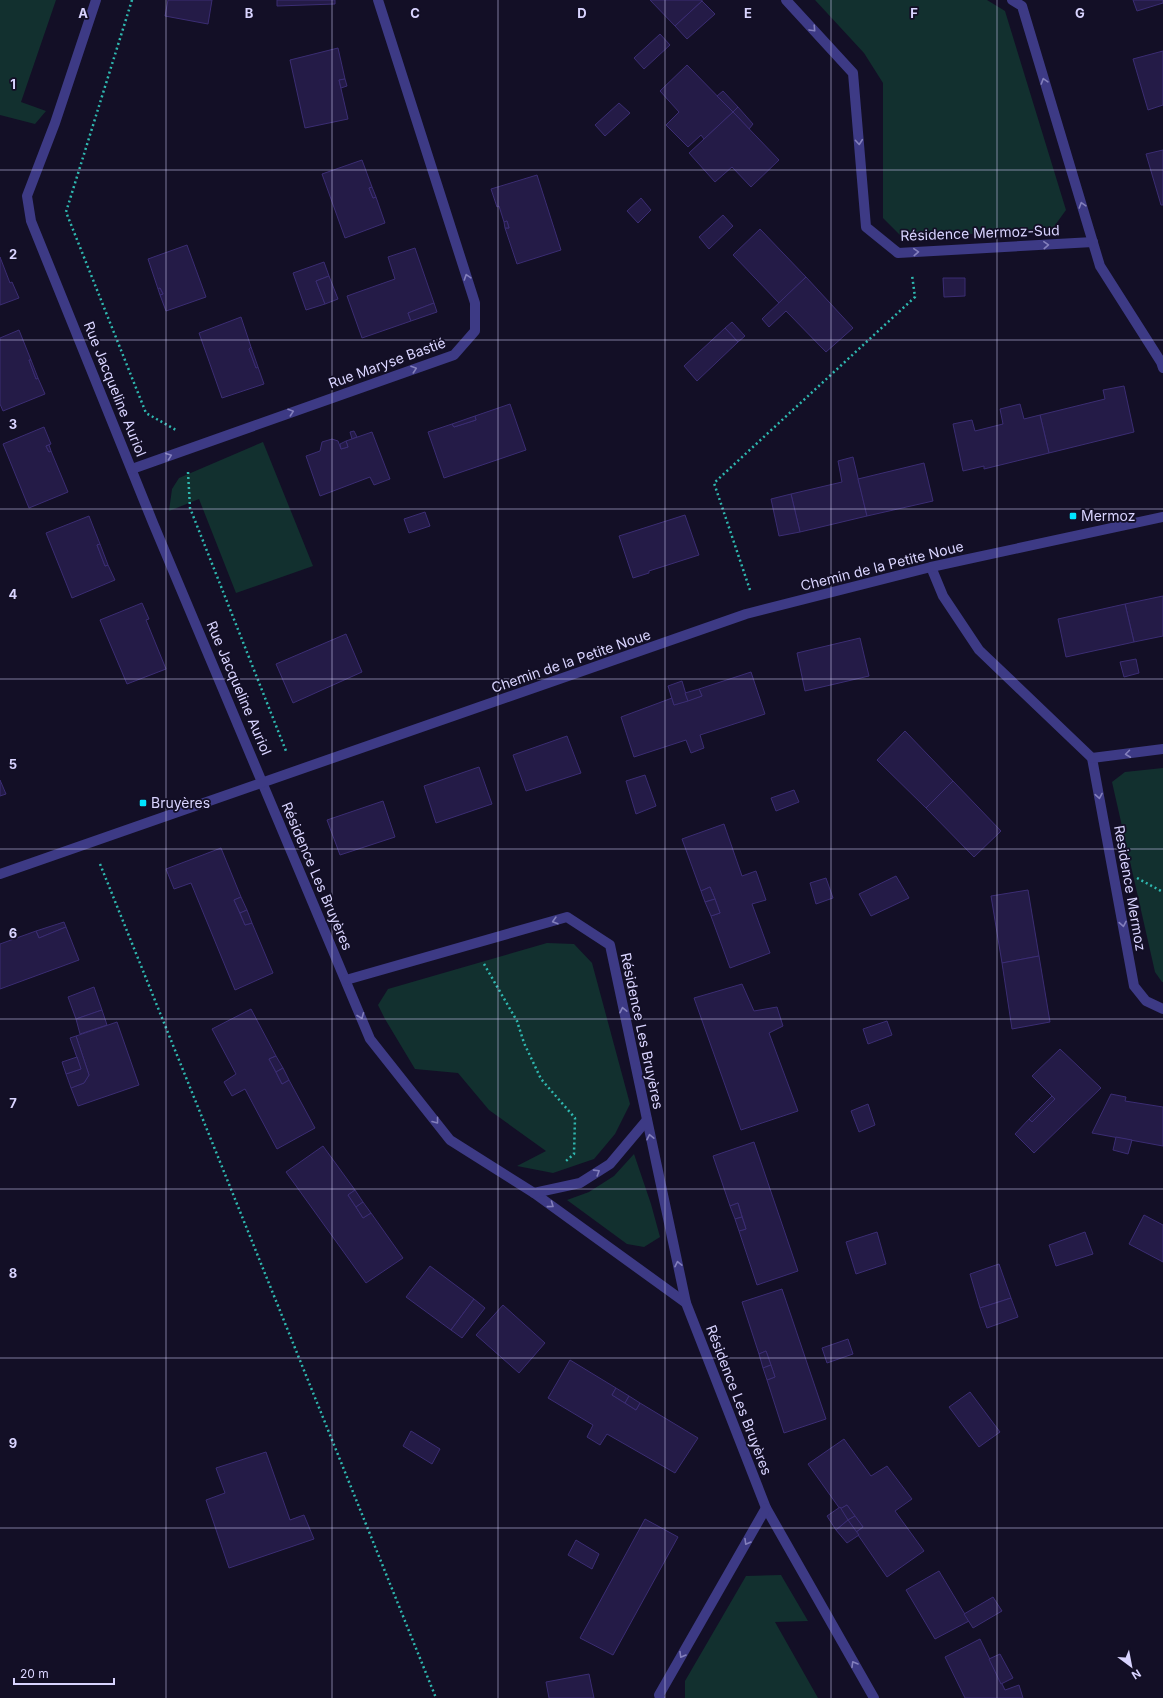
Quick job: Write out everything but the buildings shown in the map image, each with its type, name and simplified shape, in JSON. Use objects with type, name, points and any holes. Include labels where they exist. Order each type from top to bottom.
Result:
[{"type":"street","name":"Rue Jacqueline Auriol","points":[[96,0],[55,123],[27,196],[31,221],[153,523],[263,782]]},
{"type":"street","name":"Rue Maryse Bastié","points":[[132,469],[454,355],[475,331],[475,303],[378,0]]},
{"type":"street","name":"Résidence Mermoz-Sud","points":[[786,0],[854,73],[866,227],[898,253],[1093,242]]},
{"type":"street","points":[[1012,0],[1022,6],[1100,266],[1161,362],[1163,368]]},
{"type":"street","name":"Chemin de la Petite Noue","points":[[0,874],[91,841],[757,611],[931,567],[1163,517]]},
{"type":"street","points":[[931,567],[943,596],[979,650],[1092,758],[1163,749]]},
{"type":"street","name":"Residence Mermoz","points":[[1092,758],[1134,986],[1146,1001],[1163,1009]]},
{"type":"street","name":"Résidence Les Bruyères","points":[[263,782],[370,1038],[450,1140],[534,1193],[686,1302]]},
{"type":"street","name":"Résidence Les Bruyères","points":[[346,980],[567,917],[610,945],[686,1302],[766,1508],[874,1698]]},
{"type":"street","points":[[534,1193],[580,1183],[610,1164],[647,1120]]},
{"type":"street","points":[[660,1698],[659,1695],[766,1508]]},
{"type":"path","points":[[132,0],[66,212],[146,413],[176,429],[187,449],[190,508],[294,772]]},
{"type":"path","points":[[757,611],[714,483],[915,297],[910,252]]},
{"type":"path","points":[[91,841],[436,1698]]},
{"type":"path","points":[[473,944],[517,1021],[524,1043],[541,1079],[575,1118],[574,1154],[563,1165]]},
{"type":"green space","points":[[0,0],[56,0],[21,102],[46,111],[35,124],[0,115]]},
{"type":"green space","points":[[815,0],[987,0],[1005,11],[1066,210],[1053,228],[904,239],[883,218],[883,83],[864,53]]},
{"type":"green space","points":[[263,442],[313,566],[236,593],[199,499],[169,511],[172,489],[179,478]]},
{"type":"green space","points":[[1163,768],[1162,982],[1155,972],[1112,782],[1125,772]]},
{"type":"green space","points":[[547,943],[574,944],[592,963],[630,1104],[615,1134],[594,1159],[553,1173],[517,1166],[546,1151],[489,1110],[458,1073],[415,1069],[378,1005],[388,989]]},
{"type":"green space","points":[[634,1154],[651,1204],[660,1237],[644,1247],[627,1244],[567,1200],[589,1192],[614,1176]]},
{"type":"green space","points":[[781,1575],[808,1621],[775,1622],[818,1698],[685,1698],[685,1681],[746,1576]]},
{"type":"place","name":"Mermoz","points":[[1073,516]]},
{"type":"place","name":"Bruyères","points":[[143,803]]}]
